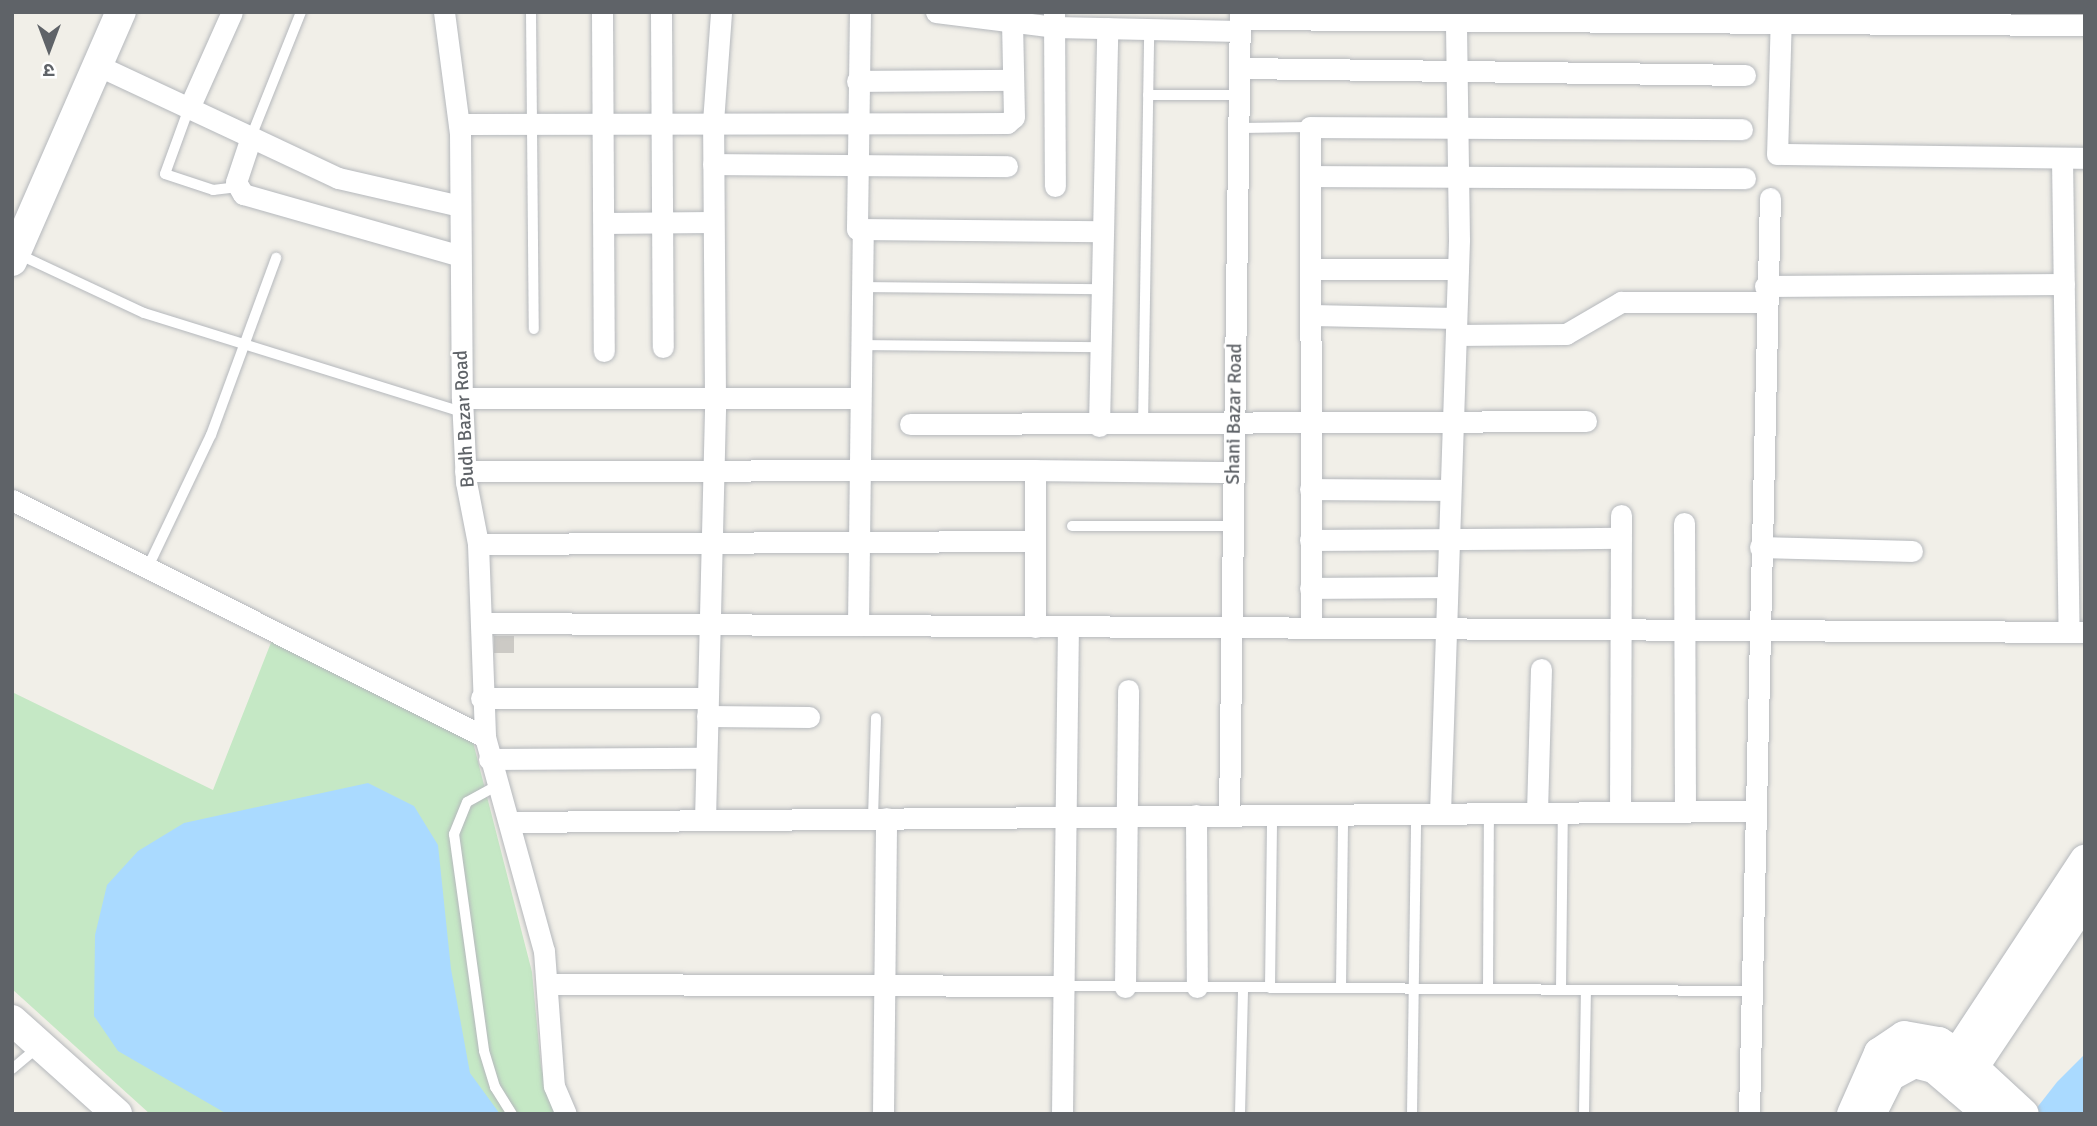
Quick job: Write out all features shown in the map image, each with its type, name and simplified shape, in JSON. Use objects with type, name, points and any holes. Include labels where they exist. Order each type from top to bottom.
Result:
[{"type":"street","points":[[14,257],[121,12]]},
{"type":"street","points":[[189,108],[232,12]]},
{"type":"street","name":"Budh Bazar Road","points":[[444,12],[459,124],[462,405],[466,471],[478,544],[481,698],[485,737],[489,759],[512,821],[551,984],[554,1086],[566,1114]]},
{"type":"street","points":[[602,12],[604,351]]},
{"type":"street","points":[[661,12],[663,347]]},
{"type":"street","points":[[705,820],[715,398],[713,122],[721,12]]},
{"type":"street","points":[[860,12],[854,222],[863,231],[1103,230]]},
{"type":"street","points":[[936,12],[1012,23],[1054,20],[1107,28],[1149,29],[1240,21],[1456,17],[1932,18],[2085,25]]},
{"type":"street","points":[[1440,813],[1458,270],[1456,17]]},
{"type":"street","points":[[1781,19],[1777,154],[2085,158]]},
{"type":"street","points":[[1054,20],[1055,186]]},
{"type":"street","name":"Shani Bazar Road","points":[[1229,815],[1241,128],[1240,21]]},
{"type":"street","points":[[459,124],[1007,123],[1014,117],[1012,23]]},
{"type":"street","points":[[1099,425],[1107,28]]},
{"type":"street","points":[[97,65],[338,178],[460,206]]},
{"type":"street","points":[[1240,68],[1745,75]]},
{"type":"street","points":[[857,80],[1013,80]]},
{"type":"street","points":[[1311,625],[1310,127],[1458,124],[1742,129]]},
{"type":"street","points":[[251,137],[236,187],[243,194],[348,228],[460,256]]},
{"type":"street","points":[[481,623],[1311,625],[2077,632],[2062,158]]},
{"type":"street","points":[[713,164],[1007,166]]},
{"type":"street","points":[[1311,176],[1745,178]]},
{"type":"street","points":[[1749,1114],[1764,294],[1770,198]]},
{"type":"street","points":[[604,223],[712,222]]},
{"type":"street","points":[[858,625],[863,231]]},
{"type":"street","points":[[1312,269],[1458,270]]},
{"type":"street","points":[[1311,315],[1566,334],[1621,302],[1764,294],[2064,284]]},
{"type":"street","points":[[462,405],[715,398],[860,398]]},
{"type":"street","points":[[910,424],[1311,427],[1586,421]]},
{"type":"street","points":[[1035,470],[1035,626]]},
{"type":"street","points":[[466,471],[1234,472]]},
{"type":"street","points":[[1310,489],[1450,490]]},
{"type":"street","points":[[12,500],[485,737]]},
{"type":"street","points":[[1620,812],[1621,515]]},
{"type":"street","points":[[1684,523],[1685,811]]},
{"type":"street","points":[[1310,540],[1621,538]]},
{"type":"street","points":[[478,544],[713,539],[1034,541]]},
{"type":"street","points":[[1760,547],[1912,551]]},
{"type":"street","points":[[1310,588],[1447,587]]},
{"type":"street","points":[[1062,1114],[1068,626]]},
{"type":"street","points":[[1537,812],[1541,669]]},
{"type":"street","points":[[1125,987],[1128,690]]},
{"type":"street","points":[[481,698],[707,707],[809,717]]},
{"type":"street","points":[[489,759],[706,758]]},
{"type":"street","points":[[512,821],[1755,811]]},
{"type":"street","points":[[1196,816],[1198,987]]},
{"type":"street","points":[[879,818],[883,1114]]},
{"type":"street","points":[[1958,1071],[2085,860]]},
{"type":"street","points":[[1958,1071],[2085,901]]},
{"type":"street","points":[[551,984],[883,982],[1063,986]]},
{"type":"street","points":[[12,1020],[113,1113]]},
{"type":"street","points":[[1852,1114],[1868,1071],[1892,1042],[1922,1036],[1958,1071],[2008,1110]]},
{"type":"street","points":[[1871,1114],[1890,1076],[1903,1066],[1924,1063],[1958,1071]]},
{"type":"lane","points":[[251,137],[301,12]]},
{"type":"lane","points":[[530,12],[534,330]]},
{"type":"lane","points":[[1143,426],[1149,29]]},
{"type":"lane","points":[[1148,95],[1240,95]]},
{"type":"lane","points":[[189,108],[165,174],[213,190],[236,187]]},
{"type":"lane","points":[[1241,128],[1310,127]]},
{"type":"lane","points":[[14,257],[144,313],[462,405]]},
{"type":"lane","points":[[147,569],[211,435],[276,258]]},
{"type":"lane","points":[[862,287],[1102,289]]},
{"type":"lane","points":[[861,345],[1101,347]]},
{"type":"lane","points":[[1072,526],[1233,526]]},
{"type":"lane","points":[[876,718],[879,818]]},
{"type":"lane","points":[[498,785],[459,811],[454,834],[484,1051],[495,1087],[512,1114]]},
{"type":"lane","points":[[1561,989],[1563,812]]},
{"type":"lane","points":[[1412,1114],[1416,813]]},
{"type":"lane","points":[[1488,989],[1489,813]]},
{"type":"lane","points":[[1341,988],[1343,814]]},
{"type":"lane","points":[[1270,988],[1272,815]]},
{"type":"lane","points":[[1063,986],[1752,990]]},
{"type":"lane","points":[[1240,1114],[1243,988]]},
{"type":"lane","points":[[1584,1114],[1586,990]]},
{"type":"lane","points":[[12,1069],[39,1046]]},
{"type":"green space","points":[[272,640],[473,742],[532,972],[541,1067],[556,1114],[150,1114],[12,989],[12,692],[213,790]]},
{"type":"water","points":[[368,783],[414,806],[438,845],[451,969],[470,1073],[500,1114],[227,1114],[118,1051],[94,1016],[95,935],[107,885],[138,851],[184,823]]},
{"type":"water","points":[[2085,1054],[2085,1114],[2032,1114],[2057,1082]]},
{"type":"building","points":[[494,636],[514,636],[514,653],[494,653]]}]
